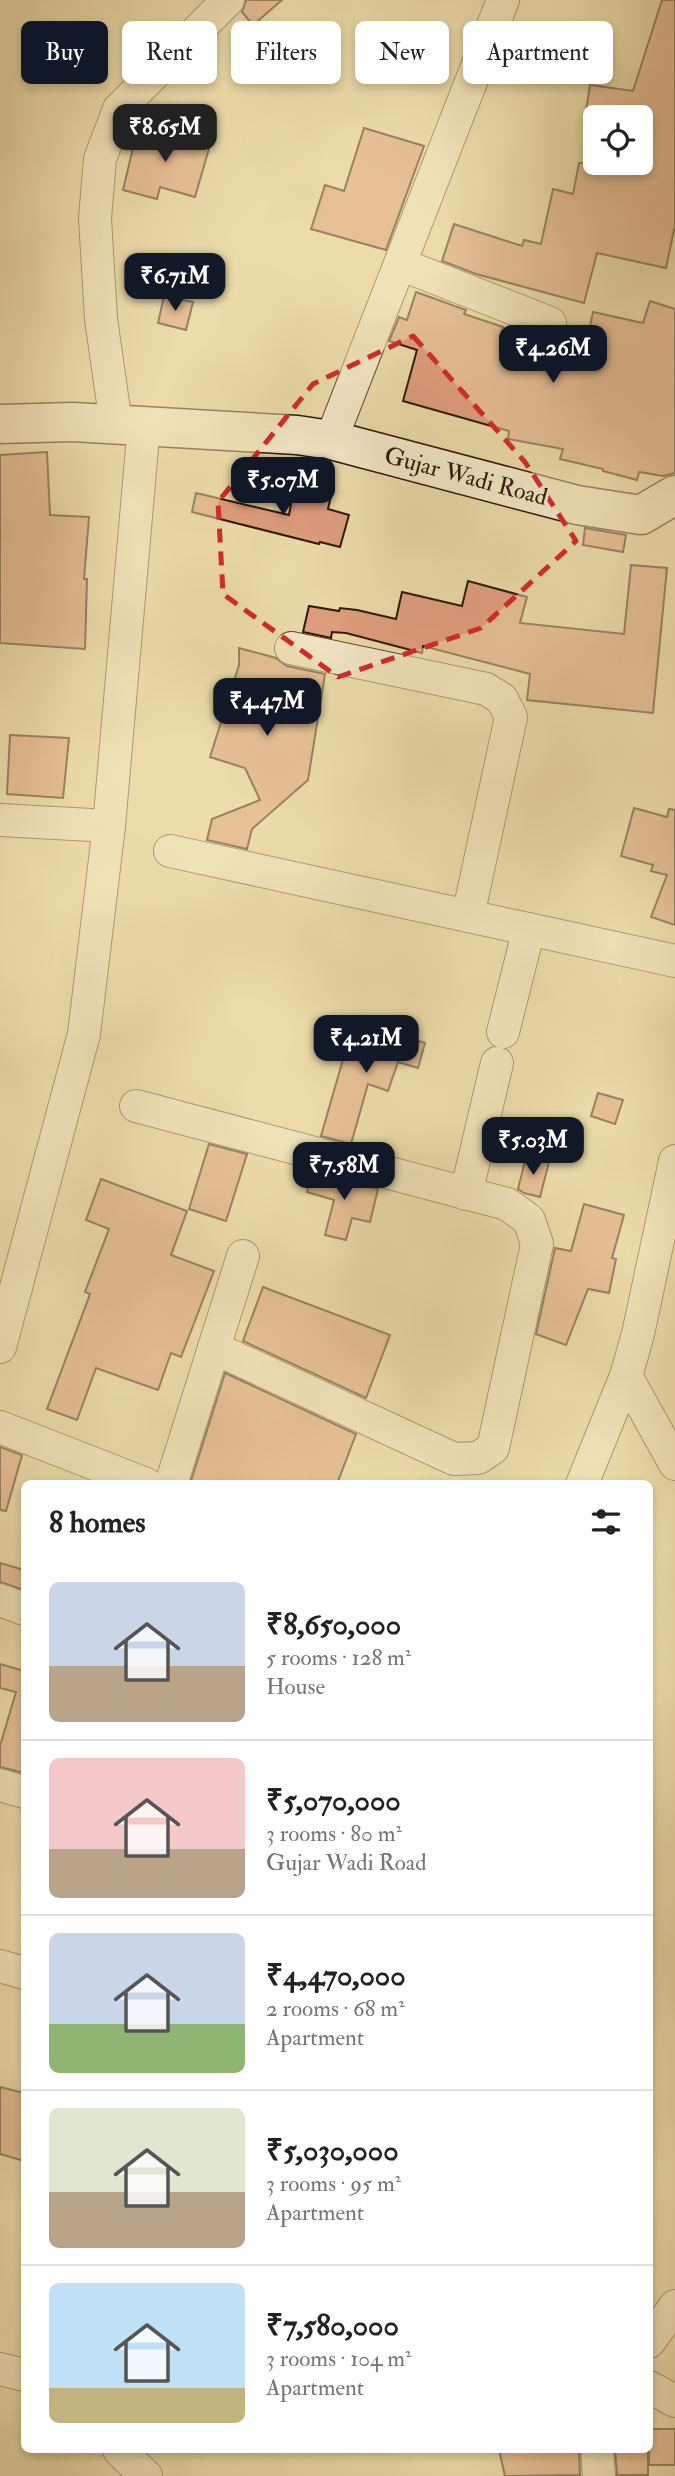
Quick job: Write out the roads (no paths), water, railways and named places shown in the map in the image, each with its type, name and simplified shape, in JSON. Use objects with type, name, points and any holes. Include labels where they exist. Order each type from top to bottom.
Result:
[{"type":"street","points":[[0,1346],[83,1034],[109,826],[130,425],[101,319],[95,231],[100,159],[119,109],[228,0]]},
{"type":"street","points":[[331,440],[503,0]]},
{"type":"street","points":[[400,264],[550,323]]},
{"type":"street","name":"Gujar Wadi Road","points":[[0,424],[130,425],[297,435],[331,440],[577,505],[641,514],[675,495]]},
{"type":"street","points":[[292,648],[486,688],[502,699],[511,717],[468,916]]},
{"type":"street","points":[[0,820],[109,826]]},
{"type":"street","points":[[170,852],[675,961]]},
{"type":"street","points":[[503,1032],[529,929]]},
{"type":"street","points":[[466,1194],[497,1063]]},
{"type":"street","points":[[136,1106],[507,1204],[528,1220],[537,1244],[494,1448],[478,1458],[454,1459],[214,1348]]},
{"type":"street","points":[[584,1480],[626,1376],[638,1334],[675,1163]]},
{"type":"street","points":[[172,1480],[243,1255]]},
{"type":"street","points":[[626,1376],[675,1464]]},
{"type":"street","points":[[0,1427],[136,1480]]},
{"type":"street","points":[[0,1600],[21,1608]]},
{"type":"street","points":[[0,1785],[21,1791]]},
{"type":"street","points":[[0,1966],[21,1972]]},
{"type":"street","points":[[653,2336],[675,2306]]},
{"type":"street","points":[[653,2389],[675,2401]]},
{"type":"street","points":[[122,2453],[146,2476]]},
{"type":"street","points":[[597,2453],[598,2476]]}]
